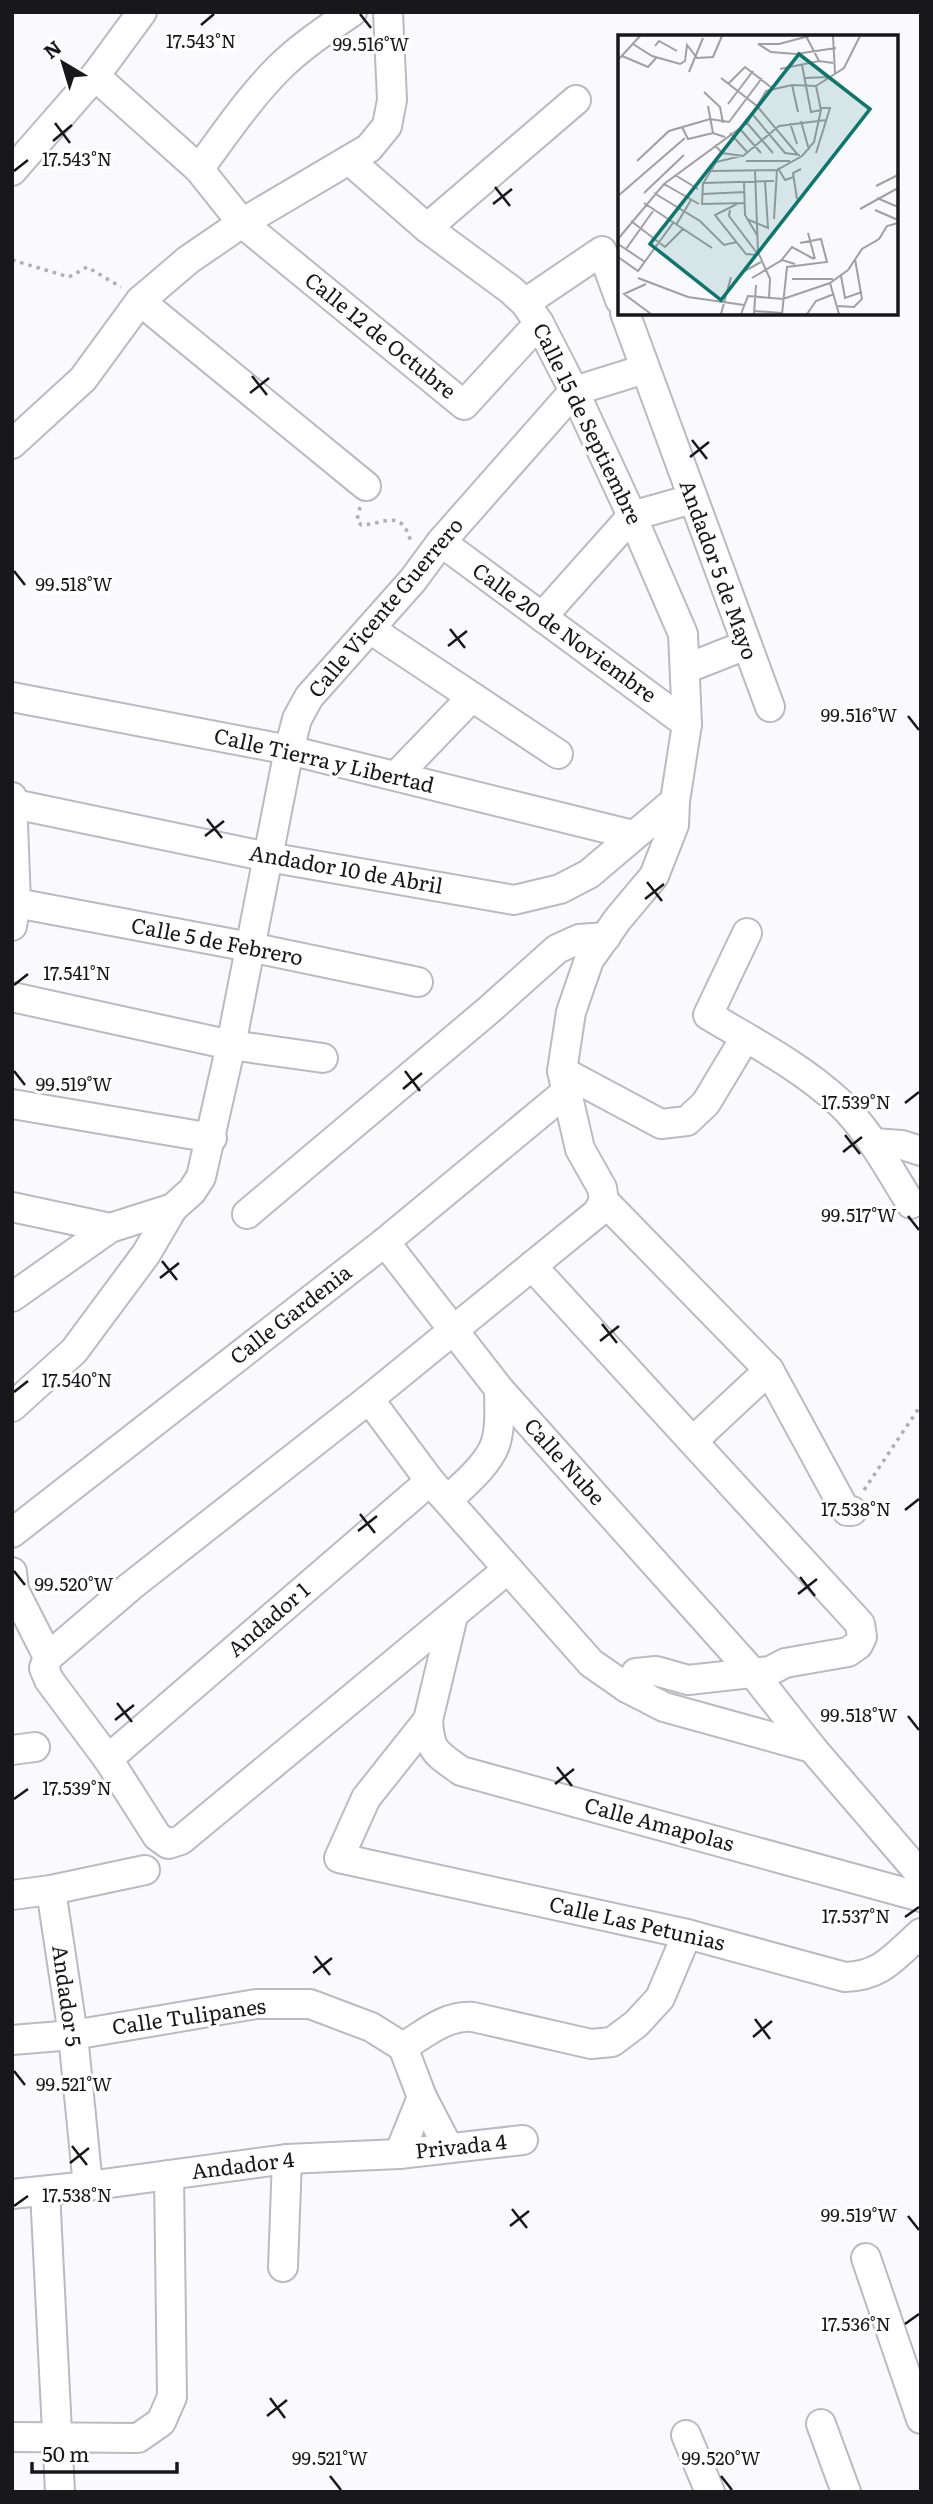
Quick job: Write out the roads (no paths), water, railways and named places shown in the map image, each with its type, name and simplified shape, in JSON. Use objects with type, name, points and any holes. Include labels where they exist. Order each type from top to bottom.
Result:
[{"type":"street","points":[[12,171],[95,76],[142,12]]},
{"type":"street","points":[[199,169],[245,106],[280,66],[352,12]]},
{"type":"street","points":[[12,444],[83,379],[140,301],[188,260],[242,223],[369,148],[387,126],[392,100],[388,12]]},
{"type":"street","points":[[95,76],[199,169],[242,223]]},
{"type":"street","points":[[427,228],[576,100]]},
{"type":"street","name":"Calle 15 de Septiembre","points":[[349,160],[427,228],[512,290],[532,313],[574,391],[683,634],[687,724],[674,825],[654,876],[589,960],[571,1013],[564,1081]]},
{"type":"street","name":"Calle 12 de Octubre","points":[[242,223],[464,405],[532,313]]},
{"type":"street","points":[[532,313],[602,251],[618,295]]},
{"type":"street","points":[[140,301],[366,486]]},
{"type":"street","name":"Andador 5 de Mayo","points":[[626,315],[770,707]]},
{"type":"street","points":[[574,391],[645,369]]},
{"type":"street","name":"Calle Vicente Guerrero","points":[[173,1208],[192,1191],[201,1177],[212,1138],[297,719],[309,697],[574,391]]},
{"type":"street","points":[[542,617],[632,516],[692,499]]},
{"type":"street","name":"Calle 20 de Noviembre","points":[[441,542],[687,724]]},
{"type":"street","points":[[370,629],[558,754]]},
{"type":"street","points":[[685,669],[746,645]]},
{"type":"street","name":"Calle Tierra y Libertad","points":[[12,697],[289,750],[634,835]]},
{"type":"street","points":[[396,776],[472,697]]},
{"type":"street","points":[[13,800],[14,915]]},
{"type":"street","name":"Andador 10 de Abril","points":[[13,800],[268,857],[514,900],[560,889],[589,874],[634,835]]},
{"type":"street","points":[[634,835],[675,802]]},
{"type":"street","name":"Calle 5 de Febrero","points":[[14,915],[250,947],[418,982]]},
{"type":"street","points":[[747,933],[708,1015],[794,1065],[840,1104],[873,1143],[911,1204]]},
{"type":"street","points":[[247,1214],[490,1009],[557,948],[579,939],[606,937]]},
{"type":"street","points":[[12,997],[231,1045],[323,1058]]},
{"type":"street","points":[[564,1081],[661,1124],[687,1121],[706,1103],[745,1038]]},
{"type":"street","points":[[564,1081],[580,1149],[602,1188],[604,1200],[769,1370],[843,1506],[847,1511],[852,1511]]},
{"type":"street","name":"Calle Gardenia","points":[[12,1533],[385,1242],[564,1081]]},
{"type":"street","points":[[12,1104],[212,1138]]},
{"type":"street","points":[[873,1143],[921,1151]]},
{"type":"street","points":[[508,1569],[181,1840],[168,1844],[157,1836],[108,1759],[49,1680],[44,1668],[48,1657],[131,1586],[369,1399],[597,1213],[604,1200]]},
{"type":"street","points":[[12,1207],[110,1228]]},
{"type":"street","points":[[12,1297],[110,1228],[173,1208]]},
{"type":"street","points":[[12,1407],[74,1350],[146,1254],[173,1208]]},
{"type":"street","name":"Calle Nube","points":[[385,1242],[499,1389],[753,1673],[812,1748],[921,1875]]},
{"type":"street","points":[[532,1266],[860,1624],[862,1637],[858,1645],[848,1652],[785,1663],[770,1671],[688,1680],[656,1671],[642,1671],[636,1673],[626,1688]]},
{"type":"street","points":[[694,1440],[769,1370]]},
{"type":"street","name":"Andador 1","points":[[108,1759],[439,1491],[477,1471],[494,1447],[499,1424],[499,1389]]},
{"type":"street","points":[[369,1399],[439,1491],[591,1663],[626,1688],[664,1707],[812,1748]]},
{"type":"street","points":[[12,1572],[14,1590],[48,1657]]},
{"type":"street","points":[[428,1720],[453,1616]]},
{"type":"street","name":"Calle Las Petunias","points":[[428,1720],[366,1798],[338,1858],[687,1934],[845,1977],[863,1977],[882,1968],[921,1933]]},
{"type":"street","name":"Calle Amapolas","points":[[428,1720],[430,1742],[440,1756],[461,1771],[921,1897]]},
{"type":"street","points":[[12,1895],[51,1891],[145,1870]]},
{"type":"street","name":"Andador 5","points":[[51,1891],[73,2035],[88,2186]]},
{"type":"street","points":[[448,2147],[422,2097],[403,2047],[442,2022],[458,2016],[473,2017],[591,2044],[612,2042],[636,2024],[660,1998],[687,1934]]},
{"type":"street","name":"Calle Tulipanes","points":[[12,2040],[73,2035],[256,2004],[310,2004],[371,2027],[403,2047]]},
{"type":"street","points":[[399,2154],[422,2097]]},
{"type":"street","name":"Privada 4","points":[[399,2154],[523,2140]]},
{"type":"street","name":"Andador 4","points":[[88,2186],[287,2159],[399,2154]]},
{"type":"street","points":[[283,2267],[287,2159]]},
{"type":"street","points":[[12,2437],[57,2435],[138,2438],[161,2422],[172,2397],[169,2175]]},
{"type":"street","points":[[12,2194],[88,2186]]},
{"type":"street","points":[[45,2191],[60,2492]]},
{"type":"street","points":[[866,2258],[921,2419]]},
{"type":"street","points":[[821,2424],[846,2492]]},
{"type":"street","points":[[686,2435],[710,2492]]}]
